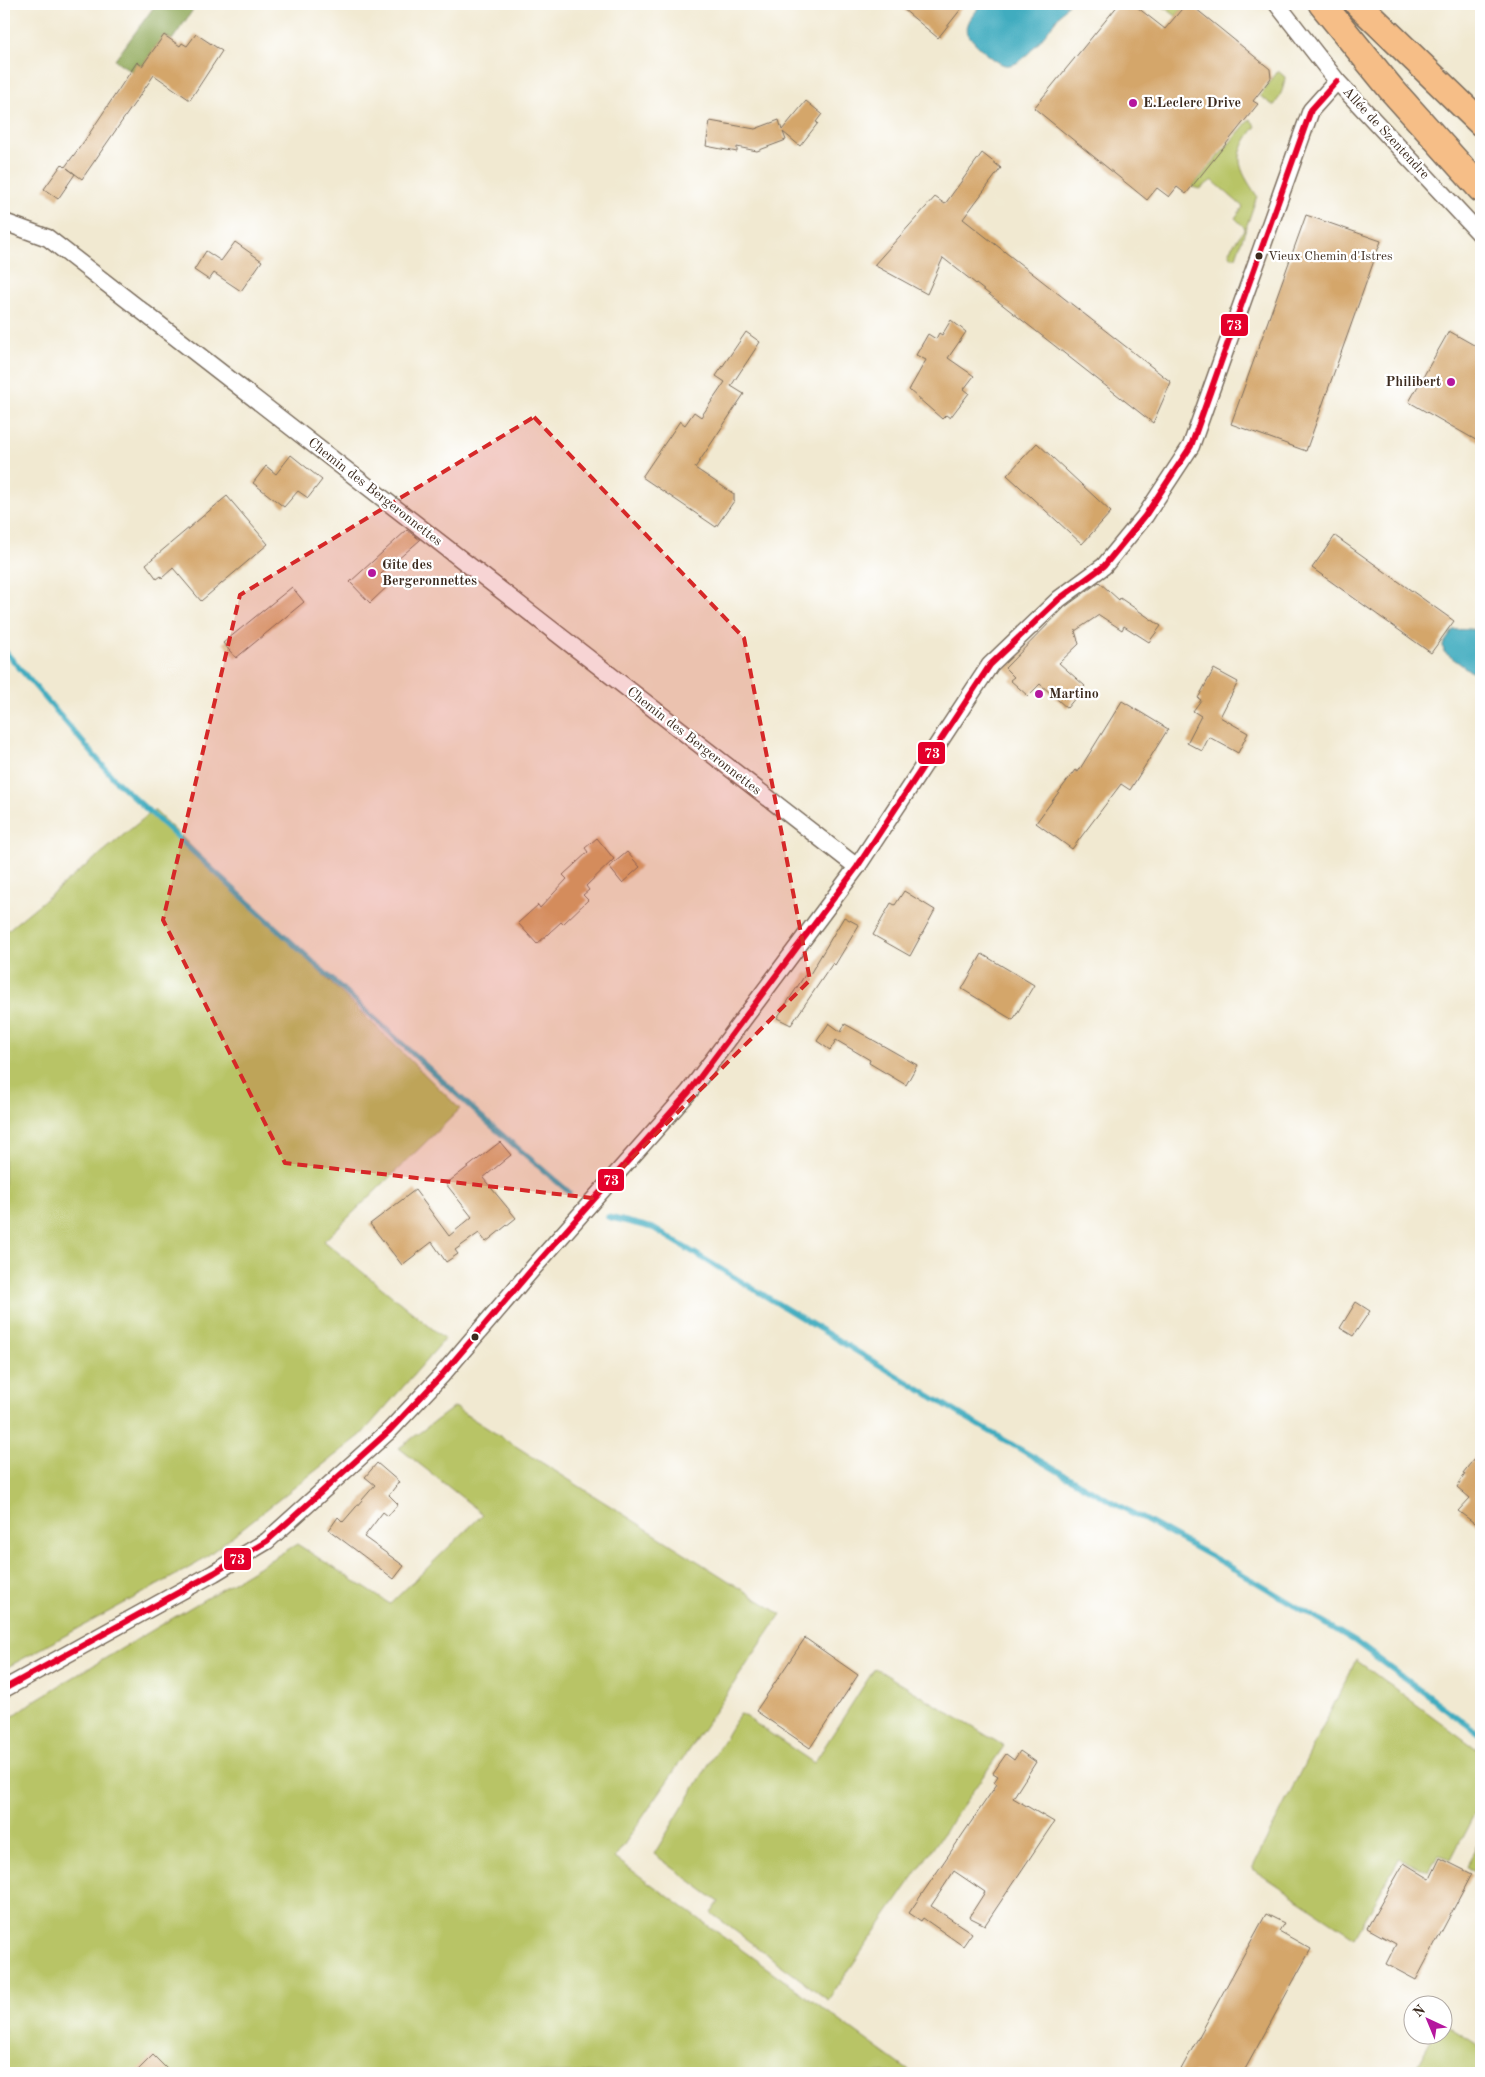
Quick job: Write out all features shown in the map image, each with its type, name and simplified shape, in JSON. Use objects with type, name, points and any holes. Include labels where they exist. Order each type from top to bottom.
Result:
[{"type":"main road","points":[[1322,4],[1392,90],[1481,189]]},
{"type":"main road","points":[[1328,4],[1481,163]]},
{"type":"main road","points":[[1358,4],[1481,123]]},
{"type":"street","name":"Allée de Szentendre","points":[[1277,4],[1338,81],[1481,235]]},
{"type":"street","points":[[4,1689],[214,1573],[267,1541],[390,1430],[479,1334],[534,1267],[688,1092],[857,867],[990,665],[1059,599],[1104,566],[1145,516],[1191,446],[1311,110],[1319,99],[1338,81]]},
{"type":"street","name":"Chemin des Bergeronnettes","points":[[4,222],[48,238],[857,867]]},
{"type":"highlighted area","points":[[534,417],[744,638],[810,980],[592,1198],[285,1163],[163,920],[240,595]]},
{"type":"green space","points":[[156,4],[197,4],[172,40],[164,35],[142,66],[137,62],[131,71],[115,60]]},
{"type":"green space","points":[[1160,4],[1186,4],[1176,16]]},
{"type":"green space","points":[[1278,71],[1285,77],[1284,85],[1274,106],[1260,96]]},
{"type":"green space","points":[[1250,119],[1256,126],[1243,145],[1240,161],[1245,177],[1257,196],[1236,257],[1231,257],[1229,251],[1245,228],[1235,218],[1243,207],[1212,180],[1200,189],[1192,187]]},
{"type":"green space","points":[[154,810],[460,1109],[324,1241],[445,1339],[361,1435],[198,1563],[4,1669],[4,933]]},
{"type":"green space","points":[[454,1407],[781,1614],[615,1858],[912,2073],[4,2073],[4,1723],[32,1702],[297,1544],[390,1604],[483,1514],[399,1448]]},
{"type":"green space","points":[[1356,1660],[1481,1752],[1481,1801],[1451,1859],[1438,1855],[1428,1871],[1399,1859],[1355,1937],[1252,1869]]},
{"type":"green space","points":[[875,1668],[1004,1746],[828,2000],[711,1913],[719,1902],[654,1854],[740,1713],[814,1763]]},
{"type":"green space","points":[[1481,1839],[1481,1876],[1466,1866]]},
{"type":"green space","points":[[1452,2029],[1481,2047],[1481,2073],[1413,2073],[1429,2044],[1452,2044]]},
{"type":"water","points":[[983,4],[1068,4],[1043,37],[1020,61],[1004,65],[987,54],[968,34],[967,26],[970,19]]},
{"type":"water","points":[[1453,630],[1481,630],[1481,679],[1444,652],[1443,645]]},
{"type":"building","points":[[897,4],[965,4],[938,38]]},
{"type":"building","points":[[1119,4],[1133,4],[1165,29],[1186,4],[1190,4],[1270,69],[1271,78],[1253,101],[1258,104],[1186,194],[1177,187],[1169,197],[1157,188],[1147,200],[1034,108]]},
{"type":"building","points":[[196,34],[222,51],[190,100],[154,75],[82,179],[67,168],[75,174],[58,199],[44,189],[62,164],[65,167],[85,140],[137,62],[142,66],[164,35],[180,46],[182,43],[187,46]]},
{"type":"building","points":[[806,101],[822,114],[816,122],[818,123],[800,146],[783,132],[786,140],[757,151],[737,147],[737,152],[706,146],[710,121],[755,129],[779,120],[782,130]]},
{"type":"building","points":[[982,153],[1001,168],[963,219],[1171,382],[1153,423],[943,258],[927,294],[874,265],[935,197],[945,204]]},
{"type":"building","points":[[1306,215],[1381,241],[1306,451],[1231,424]]},
{"type":"building","points":[[235,242],[262,261],[241,291],[214,273],[209,280],[194,270],[206,251],[221,261]]},
{"type":"building","points":[[951,320],[966,332],[948,358],[974,376],[964,389],[969,393],[950,418],[946,415],[942,419],[909,390],[926,360],[916,355],[928,334],[936,339],[939,333],[942,335]]},
{"type":"building","name":"Philibert","points":[[1449,331],[1481,349],[1481,443],[1409,402]]},
{"type":"building","points":[[746,332],[760,342],[731,386],[744,394],[695,468],[734,494],[734,501],[716,527],[642,477],[680,421],[685,425],[694,412],[701,417],[725,382],[716,376]]},
{"type":"building","points":[[1037,443],[1111,512],[1082,544],[1007,475]]},
{"type":"building","points":[[291,455],[322,480],[308,498],[298,491],[284,507],[253,483],[266,466],[276,474]]},
{"type":"building","points":[[227,496],[268,544],[201,601],[173,568],[162,578],[161,576],[157,579],[146,564]]},
{"type":"building","points":[[407,530],[420,540],[381,574],[390,584],[370,603],[350,582]]},
{"type":"building","points":[[1335,536],[1454,621],[1431,653],[1312,568]]},
{"type":"building","points":[[1099,582],[1119,600],[1120,598],[1161,626],[1149,642],[1124,626],[1122,630],[1099,615],[1075,631],[1079,644],[1059,663],[1085,686],[1067,708],[1040,684],[1028,696],[1010,680],[1014,677],[1005,668],[1065,607]]},
{"type":"building","points":[[292,587],[304,602],[236,658],[223,643]]},
{"type":"building","points":[[1214,669],[1238,682],[1220,717],[1248,733],[1238,753],[1209,737],[1202,751],[1187,743],[1201,716],[1193,711],[1201,700],[1198,698]]},
{"type":"building","points":[[1122,701],[1168,729],[1130,790],[1121,784],[1072,849],[1036,823],[1075,770],[1078,772]]},
{"type":"building","points":[[597,838],[614,859],[586,886],[589,890],[583,895],[588,900],[563,924],[561,922],[537,944],[518,923],[538,905],[540,908],[567,879],[563,875],[588,852],[585,848]]},
{"type":"building","points":[[627,852],[640,867],[622,883],[609,867]]},
{"type":"building","points":[[904,891],[935,910],[910,956],[873,935],[891,903],[895,905]]},
{"type":"building","points":[[844,917],[859,925],[835,965],[833,963],[791,1025],[777,1018],[807,972],[810,974]]},
{"type":"building","points":[[982,954],[1034,985],[1013,1020],[962,989]]},
{"type":"building","points":[[829,1023],[841,1032],[845,1024],[917,1065],[906,1085],[869,1063],[870,1060],[836,1040],[830,1050],[817,1041]]},
{"type":"building","points":[[500,1142],[511,1155],[483,1178],[516,1218],[486,1242],[479,1233],[455,1250],[458,1254],[446,1262],[432,1242],[402,1265],[370,1224],[415,1190],[449,1236],[472,1217],[446,1184]]},
{"type":"building","points":[[1356,1302],[1370,1311],[1353,1336],[1340,1328]]},
{"type":"building","points":[[1481,1450],[1481,1528],[1458,1511],[1470,1498],[1457,1487],[1465,1474],[1463,1473]]},
{"type":"building","points":[[377,1463],[399,1482],[389,1495],[398,1504],[388,1516],[383,1512],[364,1537],[404,1566],[394,1579],[329,1530],[338,1517],[343,1522],[375,1485],[365,1477]]},
{"type":"building","points":[[805,1638],[858,1675],[810,1748],[756,1711]]},
{"type":"building","points":[[1020,1751],[1036,1762],[1013,1798],[1054,1822],[985,1925],[969,1917],[985,1892],[954,1871],[931,1906],[972,1933],[963,1946],[923,1918],[921,1921],[909,1913],[997,1784],[994,1782],[998,1776],[993,1773],[1006,1754],[1014,1760]]},
{"type":"building","points":[[1440,1858],[1472,1874],[1416,1980],[1386,1964],[1396,1944],[1367,1928],[1404,1863],[1430,1879]]},
{"type":"building","points":[[1266,1914],[1284,1923],[1279,1931],[1311,1949],[1243,2073],[1179,2073]]},
{"type":"building","points":[[153,2055],[171,2073],[135,2073]]},
{"type":"waterway","points":[[4,650],[116,781],[486,1121],[569,1192]]},
{"type":"waterway","points":[[608,1217],[653,1228],[970,1420],[1085,1487],[1234,1569],[1356,1642],[1481,1735]]},
{"type":"transit line","name":"73","points":[[4,1689],[214,1573],[267,1541],[390,1430],[441,1376],[534,1267],[689,1092],[857,867],[990,665],[1059,599],[1104,566],[1145,516],[1191,446],[1311,110],[1337,81]]},
{"type":"place","name":"E.Leclerc Drive","points":[[1133,103]]},
{"type":"place","name":"Vieux Chemin d'Istres","points":[[1259,256]]},
{"type":"place","name":"Philibert","points":[[1451,382]]},
{"type":"place","name":"Gîte des Bergeronnettes","points":[[372,573]]},
{"type":"place","name":"Martino","points":[[1039,694]]}]
